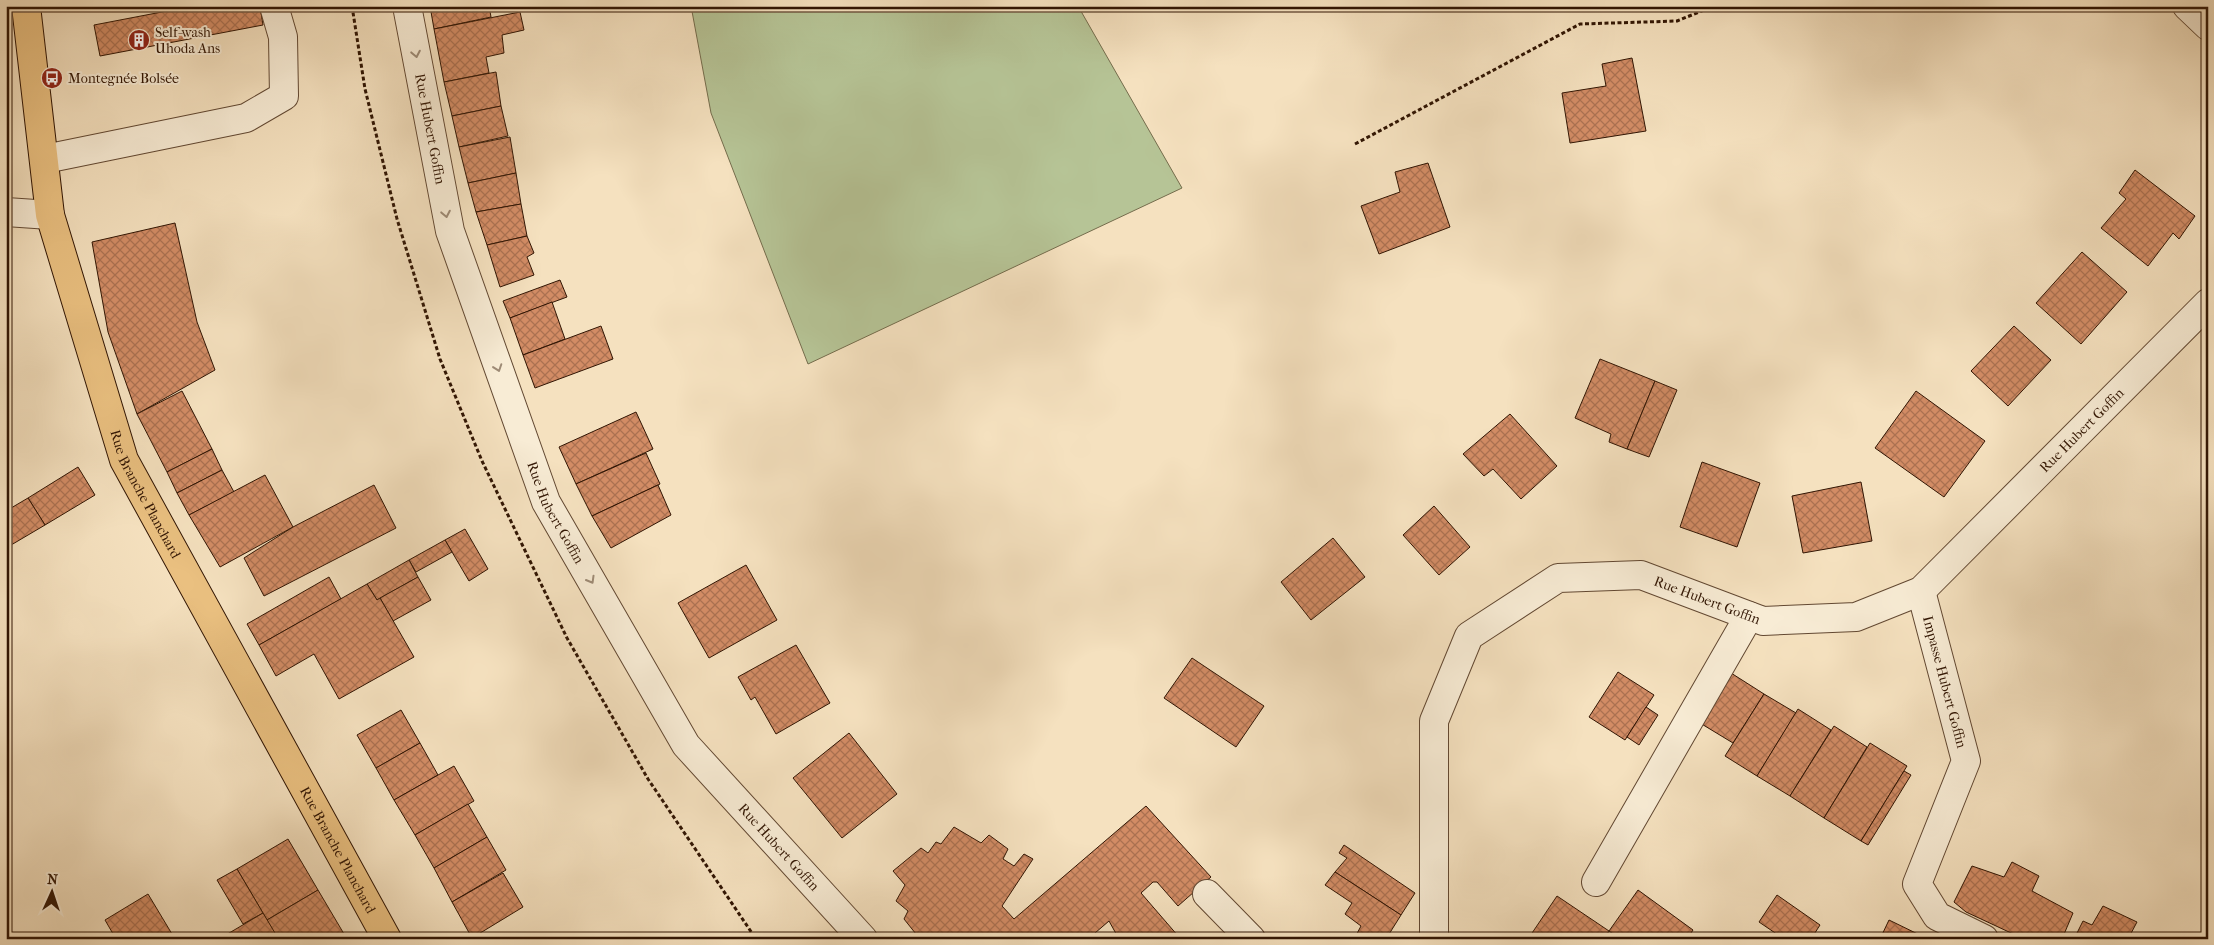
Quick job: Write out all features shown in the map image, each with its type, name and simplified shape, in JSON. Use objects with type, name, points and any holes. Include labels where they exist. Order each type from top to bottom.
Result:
[{"type":"main road","name":"Rue Branche Planchard","points":[[26,6],[50,215],[124,460],[387,939]]},
{"type":"street","points":[[45,159],[246,118],[284,96],[282,37],[274,6]]},
{"type":"street","name":"Rue Hubert Goffin","points":[[407,6],[450,230],[546,502],[686,745],[863,939]]},
{"type":"street","points":[[2187,6],[2208,26]]},
{"type":"street","points":[[6,212],[50,215]]},
{"type":"street","name":"Rue Hubert Goffin","points":[[1434,939],[1434,721],[1470,636],[1558,578],[1641,575],[1763,621],[1856,617],[1922,591],[2208,303]]},
{"type":"street","name":"Impasse Hubert Goffin","points":[[1922,591],[1966,761],[1917,884],[1937,916],[1984,939]]},
{"type":"street","points":[[1596,882],[1749,616]]},
{"type":"street","points":[[1207,894],[1251,939]]},
{"type":"path","points":[[1355,144],[1580,24],[1677,21],[1714,6]]},
{"type":"green space","points":[[691,6],[1078,6],[1182,188],[808,364],[711,113]]},
{"type":"building","name":"Self-wash Uhoda Ans","points":[[193,6],[260,6],[263,25],[100,56],[94,25]]},
{"type":"building","points":[[430,6],[489,6],[491,17],[434,29]]},
{"type":"building","points":[[520,12],[524,30],[502,35],[504,53],[486,57],[489,73],[444,82],[434,29]]},
{"type":"building","points":[[1632,58],[1646,131],[1570,143],[1562,93],[1606,86],[1602,64]]},
{"type":"building","points":[[496,72],[501,106],[452,116],[444,82]]},
{"type":"building","points":[[501,106],[508,136],[459,147],[452,116]]},
{"type":"building","points":[[510,137],[516,173],[468,183],[459,147]]},
{"type":"building","points":[[1428,163],[1450,227],[1379,254],[1361,206],[1400,192],[1395,172]]},
{"type":"building","points":[[2135,170],[2195,216],[2179,239],[2173,233],[2148,266],[2101,228],[2126,199],[2119,193]]},
{"type":"building","points":[[516,173],[521,204],[476,212],[468,183]]},
{"type":"building","points":[[521,204],[527,236],[487,245],[476,212]]},
{"type":"building","points":[[175,223],[197,322],[215,370],[137,414],[108,332],[92,242]]},
{"type":"building","points":[[527,236],[534,253],[527,257],[534,275],[500,287],[487,245]]},
{"type":"building","points":[[2082,252],[2127,292],[2081,344],[2036,303]]},
{"type":"building","points":[[560,280],[567,297],[510,318],[503,301]]},
{"type":"building","points":[[552,302],[565,339],[523,355],[510,318]]},
{"type":"building","points":[[601,326],[613,359],[535,388],[523,355]]},
{"type":"building","points":[[2014,326],[2051,360],[2008,406],[1971,371]]},
{"type":"building","points":[[1600,359],[1655,381],[1627,449],[1609,442],[1611,434],[1575,418]]},
{"type":"building","points":[[1655,381],[1677,390],[1649,457],[1627,449]]},
{"type":"building","points":[[182,391],[212,449],[167,472],[137,414]]},
{"type":"building","points":[[1916,391],[1985,441],[1944,497],[1875,448]]},
{"type":"building","points":[[636,412],[653,449],[576,484],[559,447]]},
{"type":"building","points":[[1510,414],[1557,466],[1521,499],[1493,469],[1484,476],[1463,454]]},
{"type":"building","points":[[212,449],[222,470],[177,493],[167,472]]},
{"type":"building","points":[[646,453],[660,484],[592,516],[576,484]]},
{"type":"building","points":[[1702,462],[1760,483],[1737,547],[1680,527]]},
{"type":"building","points":[[78,467],[95,495],[45,525],[28,498]]},
{"type":"building","points":[[222,470],[234,492],[189,515],[177,493]]},
{"type":"building","points":[[265,475],[293,527],[220,567],[189,515]]},
{"type":"building","points":[[1861,482],[1872,541],[1803,553],[1792,496]]},
{"type":"building","points":[[374,485],[396,528],[264,596],[244,558],[293,527]]},
{"type":"building","points":[[658,485],[671,515],[611,548],[592,516]]},
{"type":"building","points":[[28,498],[45,525],[6,548],[6,511]]},
{"type":"building","points":[[1434,506],[1470,547],[1439,575],[1403,535]]},
{"type":"building","points":[[465,529],[488,569],[469,581],[445,540]]},
{"type":"building","points":[[1333,538],[1365,577],[1311,620],[1281,582]]},
{"type":"building","points":[[445,540],[452,552],[416,572],[409,560]]},
{"type":"building","points":[[409,560],[418,577],[377,600],[367,584]]},
{"type":"building","points":[[746,565],[777,620],[709,658],[678,603]]},
{"type":"building","points":[[329,577],[341,599],[259,645],[247,624]]},
{"type":"building","points":[[418,577],[431,600],[393,621],[380,598]]},
{"type":"building","points":[[367,584],[377,600],[380,598],[414,657],[339,699],[314,654],[276,676],[259,645]]},
{"type":"building","points":[[796,645],[830,703],[776,734],[755,697],[751,700],[738,677]]},
{"type":"building","points":[[1192,658],[1264,706],[1236,747],[1164,698]]},
{"type":"building","points":[[1618,672],[1654,695],[1625,740],[1589,717]]},
{"type":"building","points":[[1731,673],[1764,694],[1733,743],[1700,723]]},
{"type":"building","points":[[1764,694],[1796,713],[1757,776],[1725,756]]},
{"type":"building","points":[[1646,707],[1658,715],[1639,745],[1627,737]]},
{"type":"building","points":[[1798,709],[1831,730],[1790,796],[1757,776]]},
{"type":"building","points":[[401,710],[420,743],[376,768],[357,735]]},
{"type":"building","points":[[1834,726],[1867,747],[1824,818],[1790,796]]},
{"type":"building","points":[[849,733],[897,794],[842,838],[793,778]]},
{"type":"building","points":[[420,743],[438,775],[394,800],[376,768]]},
{"type":"building","points":[[1870,743],[1907,766],[1861,841],[1824,818]]},
{"type":"building","points":[[454,766],[474,801],[415,835],[394,800]]},
{"type":"building","points":[[1904,771],[1911,775],[1868,845],[1861,841]]},
{"type":"building","points":[[468,804],[487,837],[434,868],[415,835]]},
{"type":"building","points":[[1146,806],[1211,877],[1178,906],[1157,882],[1153,882],[1141,893],[1179,937],[1177,939],[1119,939],[1109,921],[1088,939],[948,937],[920,939],[904,919],[908,911],[896,901],[905,885],[893,871],[921,848],[928,853],[936,842],[941,844],[954,827],[981,843],[989,835],[1008,849],[1003,859],[1014,866],[1024,854],[1033,859],[1002,906],[1014,919]]},
{"type":"building","points":[[487,837],[506,870],[452,902],[434,868]]},
{"type":"building","points":[[288,839],[318,890],[267,920],[237,869]]},
{"type":"building","points":[[1344,845],[1415,893],[1401,915],[1335,872],[1347,858],[1339,853]]},
{"type":"building","points":[[2012,862],[2039,876],[2032,891],[2073,913],[2062,939],[2024,939],[1966,912],[1954,902],[1972,866],[2004,877]]},
{"type":"building","points":[[237,869],[263,913],[243,924],[217,880]]},
{"type":"building","points":[[1335,872],[1401,915],[1386,939],[1354,939],[1361,926],[1345,914],[1352,903],[1325,885]]},
{"type":"building","points":[[503,873],[523,907],[472,938],[452,902]]},
{"type":"building","points":[[318,890],[347,939],[278,939],[267,920]]},
{"type":"building","points":[[1638,890],[1693,930],[1691,933],[1699,939],[1620,939],[1609,931]]},
{"type":"building","points":[[148,894],[175,939],[116,939],[105,920]]},
{"type":"building","points":[[1777,895],[1820,925],[1811,939],[1784,939],[1759,922]]},
{"type":"building","points":[[1557,896],[1609,931],[1604,939],[1528,939]]},
{"type":"building","points":[[2103,906],[2137,922],[2128,939],[2074,939],[2083,921],[2092,925]]},
{"type":"building","points":[[263,913],[275,933],[266,939],[219,939]]},
{"type":"building","points":[[1889,920],[1928,939],[1880,939]]},
{"type":"place","name":"Self-wash Uhoda Ans","points":[[139,40]]},
{"type":"place","name":"Montegnée Bolsée","points":[[52,78]]}]
